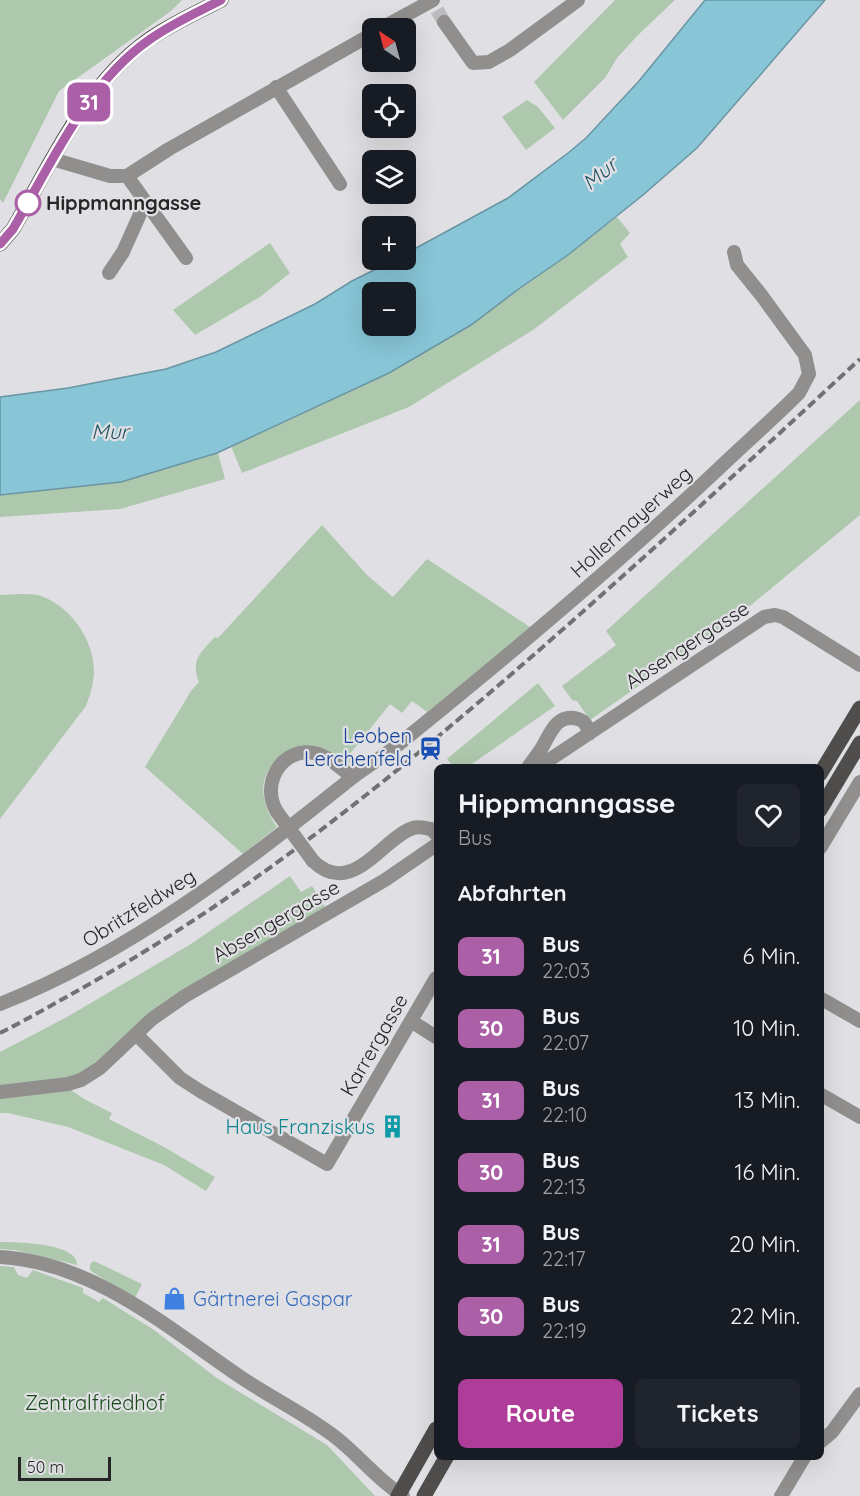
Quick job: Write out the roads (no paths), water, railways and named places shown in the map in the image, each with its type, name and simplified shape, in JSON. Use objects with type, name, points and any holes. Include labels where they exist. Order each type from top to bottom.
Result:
[{"type":"main road","points":[[0,244],[13,229],[52,159],[94,96],[127,58],[147,41],[169,27],[221,0]]},
{"type":"main road","points":[[824,767],[860,708]]},
{"type":"main road","points":[[824,803],[860,744]]},
{"type":"main road","points":[[400,1495],[434,1434]]},
{"type":"main road","points":[[424,1496],[445,1460]]},
{"type":"street","points":[[444,22],[473,63],[489,62],[520,45],[578,0]]},
{"type":"street","points":[[404,18],[434,4]]},
{"type":"street","points":[[52,159],[110,176],[127,176],[169,149],[362,40]]},
{"type":"street","points":[[276,87],[340,184]]},
{"type":"street","points":[[127,176],[186,258]]},
{"type":"street","points":[[109,273],[123,252],[145,203]]},
{"type":"street","name":"Hollermayerweg","points":[[353,777],[406,738],[578,596],[657,527],[799,393],[809,374],[805,356],[737,265],[734,252]]},
{"type":"street","name":"Absengergasse","points":[[543,764],[764,617],[775,615],[783,617],[860,665]]},
{"type":"street","points":[[530,764],[540,750],[551,728],[562,720],[568,718],[580,720],[585,724],[589,734]]},
{"type":"street","points":[[353,777],[324,756],[307,752],[291,757],[278,767],[271,782],[271,799],[277,812],[313,861],[328,870],[345,872],[362,867],[413,828],[422,827],[434,832]]},
{"type":"street","name":"Obritzfeldweg","points":[[0,1004],[54,981],[140,933],[246,861],[307,816],[353,777]]},
{"type":"street","points":[[824,841],[860,782]]},
{"type":"street","name":"Absengergasse","points":[[0,1092],[68,1084],[81,1080],[100,1068],[152,1019],[185,996],[385,880],[434,846]]},
{"type":"street","name":"Karrergasse","points":[[137,1035],[180,1077],[200,1091],[327,1164],[434,981]]},
{"type":"street","points":[[824,1000],[860,1020]]},
{"type":"street","points":[[411,1021],[434,1036]]},
{"type":"street","points":[[824,1096],[860,1117]]},
{"type":"street","points":[[0,1257],[16,1258],[81,1275],[137,1307],[244,1380],[337,1438],[400,1495]]},
{"type":"street","points":[[824,1439],[832,1432],[860,1394]]},
{"type":"street","points":[[781,1496],[803,1460]]},
{"type":"water","name":"Mur","points":[[705,0],[825,0],[697,148],[568,255],[471,325],[389,373],[217,453],[121,482],[0,495],[0,397],[68,388],[166,369],[216,352],[315,304],[374,270],[416,270],[416,248],[508,198],[586,138],[639,81]]},
{"type":"tunnel","points":[[437,10],[444,22]]},
{"type":"railway","points":[[0,1033],[170,936],[259,876],[345,812],[539,650],[860,359]]},
{"type":"place","name":"Hippmanngasse","points":[[28,203]]},
{"type":"place","name":"Leoben Lerchenfeld","points":[[430,748]]},
{"type":"place","name":"Haus Franziskus","points":[[393,1127]]},
{"type":"place","name":"Gärtnerei Gaspar","points":[[175,1299]]},
{"type":"park label","name":"Zentralfriedhof","points":[[95,1403]]}]
